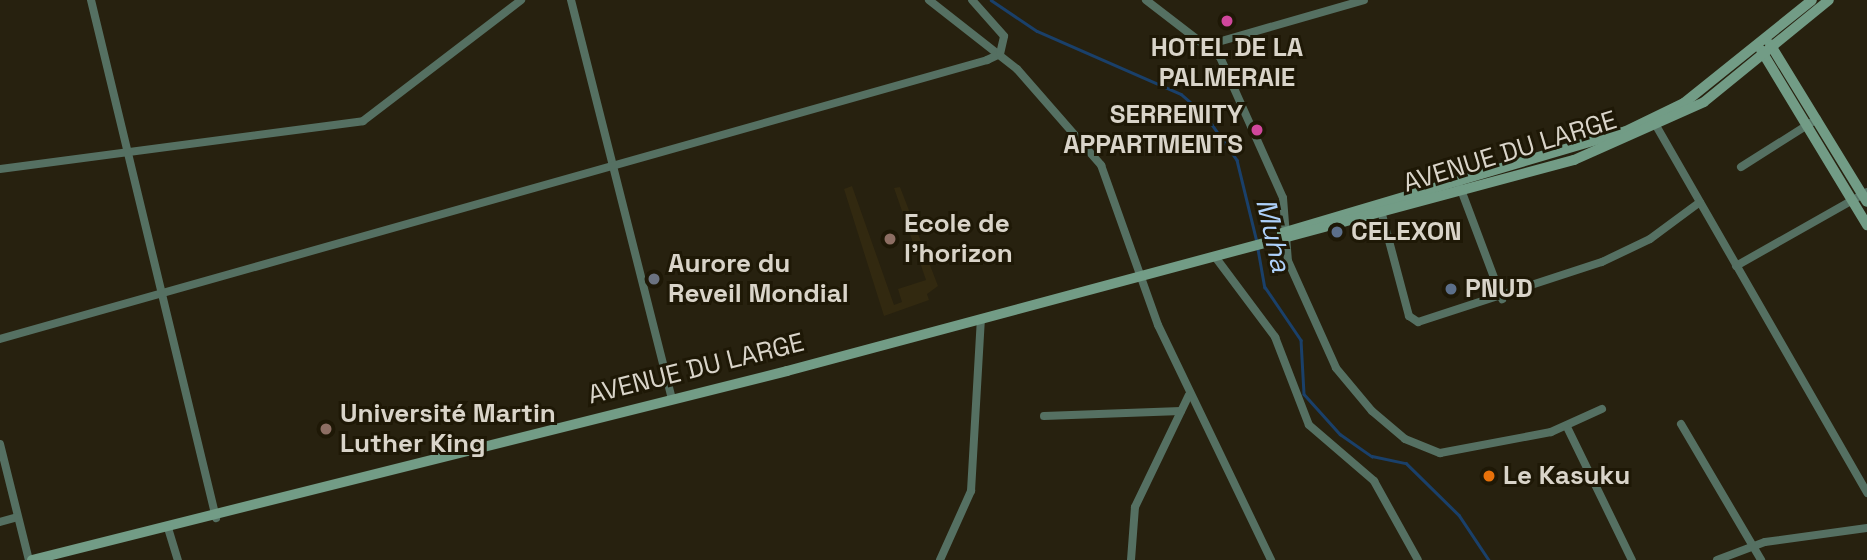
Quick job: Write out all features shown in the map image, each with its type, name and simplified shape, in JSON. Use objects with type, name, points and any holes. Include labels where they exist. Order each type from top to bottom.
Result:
[{"type":"main road","name":"AVENUE DU LARGE","points":[[1766,48],[1812,0]]},
{"type":"main road","name":"AVENUE DU LARGE","points":[[31,560],[216,518],[1141,277],[1585,157],[1655,123],[1766,48],[1829,0]]},
{"type":"main road","points":[[1766,48],[1862,197],[1867,225]]},
{"type":"main road","name":"AVENUE DU LARGE","points":[[1166,269],[1216,258],[1245,247]]},
{"type":"street","points":[[91,0],[216,518]]},
{"type":"street","points":[[0,169],[128,155],[363,121],[521,0]]},
{"type":"street","points":[[571,0],[672,398]]},
{"type":"street","points":[[929,0],[1000,54],[1101,165],[1141,277],[1189,395],[1271,560]]},
{"type":"street","points":[[972,0],[1002,31],[1000,54]]},
{"type":"street","points":[[1146,0],[1210,44],[1283,198],[1286,236],[1336,368],[1405,439],[1423,449],[1458,452],[1567,427],[1602,409]]},
{"type":"street","points":[[1210,44],[1364,0]]},
{"type":"street","points":[[0,339],[1000,54]]},
{"type":"street","points":[[1741,167],[1813,122]]},
{"type":"street","points":[[1655,123],[1867,493]]},
{"type":"street","points":[[1461,189],[1502,299]]},
{"type":"street","points":[[1736,267],[1862,197]]},
{"type":"street","points":[[1381,211],[1413,321],[1502,299],[1639,245],[1700,202]]},
{"type":"street","points":[[1216,258],[1275,337],[1309,425],[1374,481],[1418,560]]},
{"type":"street","points":[[940,560],[971,491],[981,318]]},
{"type":"street","points":[[1131,560],[1135,508],[1189,395]]},
{"type":"street","points":[[1044,416],[1181,411]]},
{"type":"street","points":[[1681,424],[1761,560]]},
{"type":"street","points":[[1567,427],[1632,560]]},
{"type":"street","points":[[0,444],[31,560]]},
{"type":"street","points":[[0,522],[18,517]]},
{"type":"street","points":[[168,528],[178,560]]},
{"type":"street","points":[[1717,560],[1752,545],[1867,528]]},
{"type":"shaded area","points":[[852,186],[894,305],[902,302],[898,289],[926,280],[894,188],[900,187],[938,286],[927,294],[929,300],[884,316],[844,189]]},
{"type":"waterway","name":"Muha","points":[[991,0],[1037,31],[1181,94],[1206,116],[1237,160],[1257,242]]},
{"type":"waterway","name":"Muha","points":[[1258,249],[1265,287],[1301,340],[1304,394],[1340,434],[1372,456],[1406,463],[1459,515],[1489,560]]},
{"type":"place","name":"HOTEL DE LA PALMERAIE","points":[[1227,21]]},
{"type":"place","name":"SERRENITY APPARTMENTS","points":[[1257,130]]},
{"type":"place","name":"CELEXON","points":[[1337,232]]},
{"type":"place","name":"Ecole de l'horizon","points":[[890,239]]},
{"type":"place","name":"Aurore du Reveil Mondial","points":[[654,279]]},
{"type":"place","name":"PNUD","points":[[1451,289]]},
{"type":"place","name":"Université Martin Luther King","points":[[326,429]]},
{"type":"place","name":"Le Kasuku","points":[[1489,476]]}]
